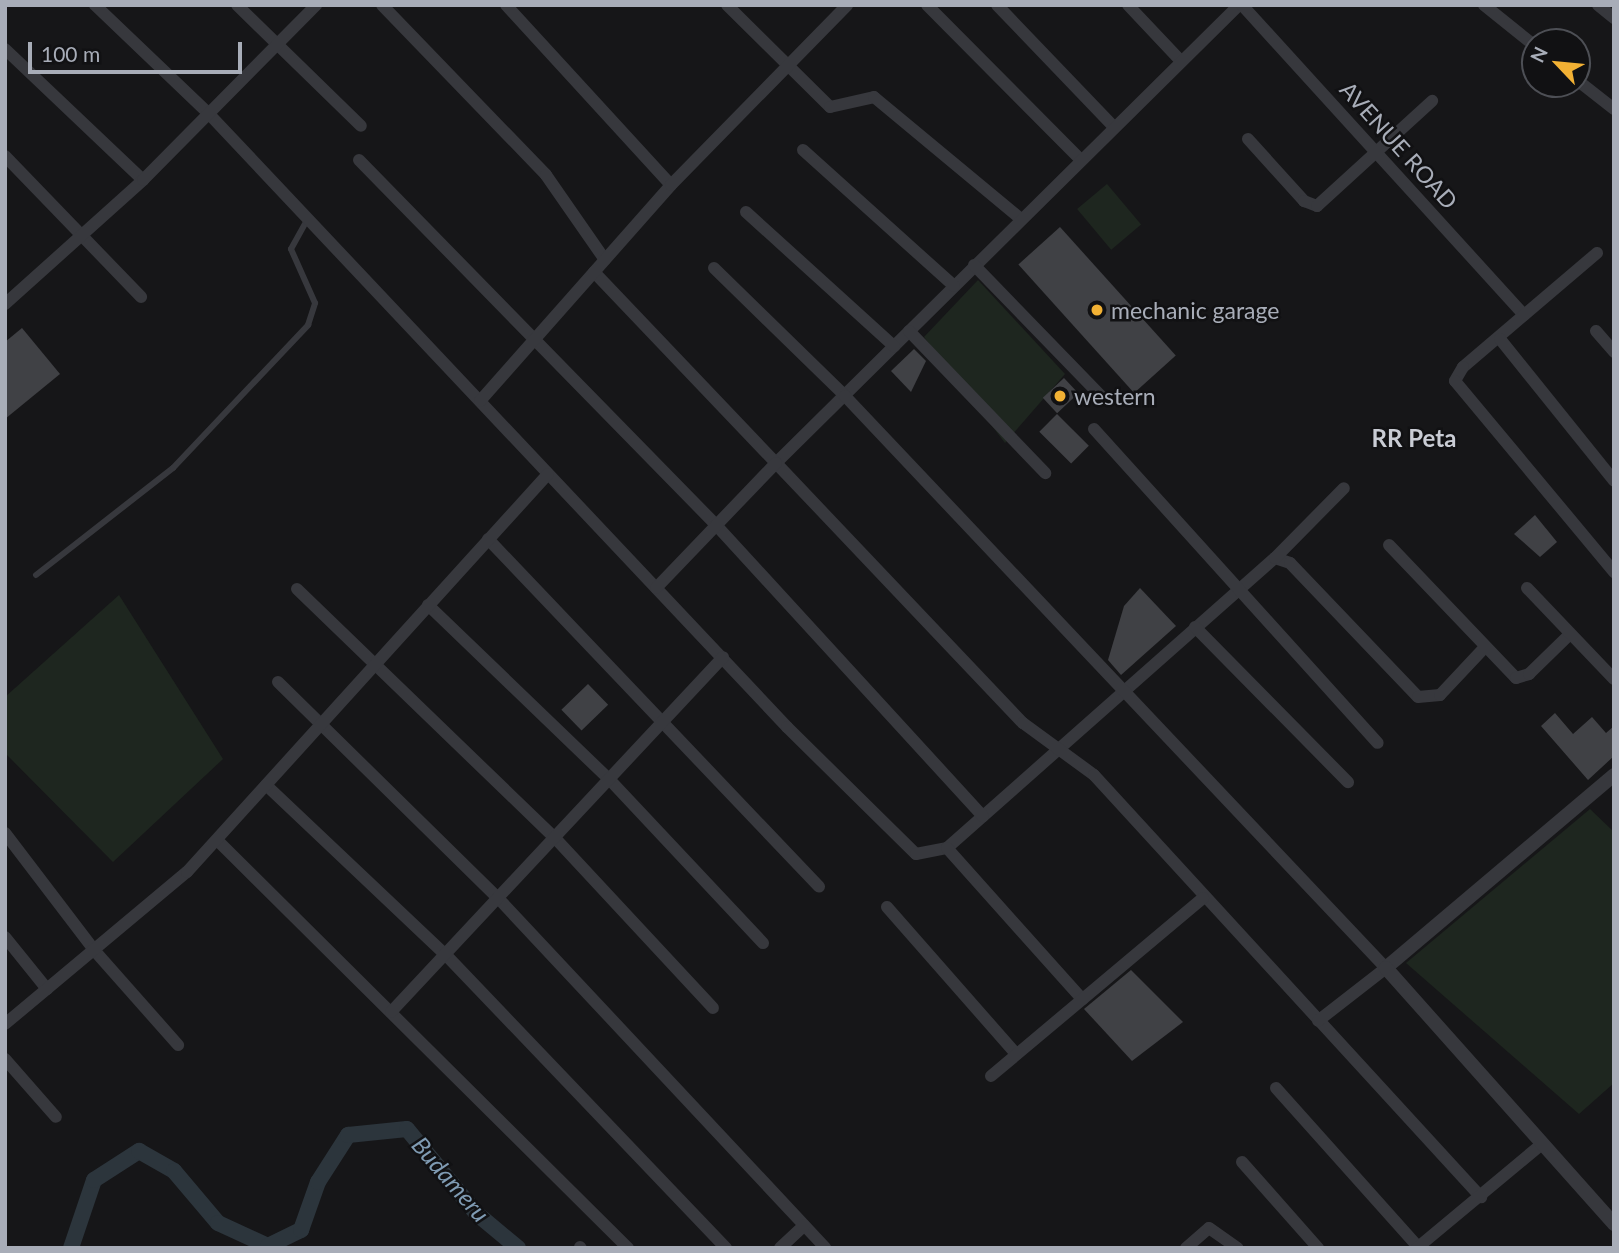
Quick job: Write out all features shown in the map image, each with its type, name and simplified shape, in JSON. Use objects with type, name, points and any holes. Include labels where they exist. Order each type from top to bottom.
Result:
[{"type":"street","points":[[95,5],[209,114],[656,588],[909,849],[923,856],[947,848],[984,816],[1122,689],[1234,590],[1275,558],[1345,488]]},
{"type":"street","points":[[237,5],[361,126]]},
{"type":"street","points":[[6,301],[84,235],[143,180],[316,5]]},
{"type":"street","points":[[382,5],[546,176],[605,260]]},
{"type":"street","points":[[506,5],[671,185]]},
{"type":"street","points":[[727,5],[831,107],[844,108],[868,96],[880,101],[1020,218]]},
{"type":"street","points":[[480,401],[671,185],[791,67],[847,5]]},
{"type":"street","points":[[927,5],[1079,158]]},
{"type":"street","points":[[996,5],[1112,125]]},
{"type":"street","points":[[1128,5],[1179,59]]},
{"type":"street","points":[[656,588],[776,463],[1112,125],[1179,59],[1240,5]]},
{"type":"street","name":"AVENUE ROAD","points":[[1240,5],[1378,152],[1524,315]]},
{"type":"street","points":[[1484,5],[1521,35]]},
{"type":"street","points":[[1598,5],[1614,18]]},
{"type":"street","points":[[5,49],[143,180]]},
{"type":"street","points":[[1591,91],[1614,109]]},
{"type":"street","points":[[1248,139],[1304,201],[1317,206],[1432,101]]},
{"type":"street","points":[[803,150],[954,286]]},
{"type":"street","points":[[5,156],[141,297]]},
{"type":"street","points":[[359,160],[536,337],[716,525],[984,816]]},
{"type":"street","points":[[746,212],[894,346]]},
{"type":"street","points":[[1597,253],[1500,339],[1463,367],[1455,388],[1614,572]]},
{"type":"street","points":[[974,265],[1105,400]]},
{"type":"street","points":[[714,268],[845,396],[1385,968],[1614,1224]]},
{"type":"street","points":[[594,272],[776,463],[877,576],[1023,723],[1094,775],[1203,898],[1481,1197]]},
{"type":"street","points":[[909,331],[1045,473]]},
{"type":"street","points":[[1596,331],[1614,352]]},
{"type":"street","points":[[1500,339],[1614,481]]},
{"type":"street","points":[[1094,429],[1234,590],[1378,743]]},
{"type":"street","points":[[5,1024],[218,841],[318,725],[548,474]]},
{"type":"street","points":[[488,539],[819,887]]},
{"type":"street","points":[[1389,545],[1485,647],[1522,678],[1570,634]]},
{"type":"street","points":[[1275,558],[1290,563],[1418,697],[1440,695],[1485,647]]},
{"type":"street","points":[[1527,588],[1614,679]]},
{"type":"street","points":[[297,589],[372,667],[555,838],[713,1008]]},
{"type":"street","points":[[428,605],[609,779],[763,943]]},
{"type":"street","points":[[1195,626],[1348,782]]},
{"type":"street","points":[[391,1012],[723,657]]},
{"type":"street","points":[[278,682],[318,725],[498,898],[825,1248]]},
{"type":"street","points":[[1318,1021],[1614,775]]},
{"type":"street","points":[[266,785],[445,954],[726,1248]]},
{"type":"street","points":[[5,833],[94,950],[178,1045]]},
{"type":"street","points":[[218,841],[628,1248]]},
{"type":"street","points":[[947,848],[1082,999]]},
{"type":"street","points":[[991,1076],[1203,898]]},
{"type":"street","points":[[887,907],[1016,1054]]},
{"type":"street","points":[[5,937],[47,989]]},
{"type":"street","points":[[5,1059],[55,1117]]},
{"type":"street","points":[[1276,1088],[1417,1247],[1544,1143]]},
{"type":"street","points":[[1242,1162],[1318,1248]]},
{"type":"street","points":[[780,1248],[804,1226]]},
{"type":"street","points":[[1186,1248],[1209,1228],[1238,1248]]},
{"type":"lane","points":[[36,575],[173,468],[308,325],[315,303],[291,249],[308,218]]},
{"type":"shaded area","points":[[1107,184],[1141,225],[1111,250],[1077,209]]},
{"type":"shaded area","points":[[978,280],[1065,374],[1005,443],[924,337]]},
{"type":"shaded area","points":[[119,595],[223,759],[113,862],[5,753],[5,697]]},
{"type":"shaded area","points":[[1590,809],[1614,832],[1614,1083],[1579,1114],[1406,963]]},
{"type":"building","name":"mechanic garage","points":[[1060,227],[1176,356],[1134,393],[1018,264]]},
{"type":"building","points":[[22,328],[60,374],[5,419],[5,342]]},
{"type":"building","points":[[914,349],[926,361],[911,392],[891,371]]},
{"type":"building","name":"western","points":[[1064,378],[1078,393],[1057,413],[1043,398]]},
{"type":"building","points":[[1057,414],[1089,446],[1071,463],[1039,432]]},
{"type":"building","points":[[1535,515],[1557,542],[1540,557],[1514,534]]},
{"type":"building","points":[[1140,588],[1176,626],[1121,675],[1108,660],[1124,606]]},
{"type":"building","points":[[588,684],[608,705],[582,731],[561,710]]},
{"type":"building","points":[[1555,713],[1573,734],[1592,717],[1606,733],[1614,726],[1614,756],[1588,780],[1541,726]]},
{"type":"building","points":[[1131,970],[1183,1022],[1132,1061],[1084,1009]]},
{"type":"waterway","name":"Budameru","points":[[71,1248],[94,1180],[139,1151],[174,1171],[218,1223],[268,1246],[301,1230],[318,1182],[348,1135],[407,1129],[476,1213],[518,1248]]},
{"type":"place","name":"mechanic garage","points":[[1097,310]]},
{"type":"place","name":"western","points":[[1060,396]]},
{"type":"district","name":"RR Peta","points":[[1414,438]]}]
